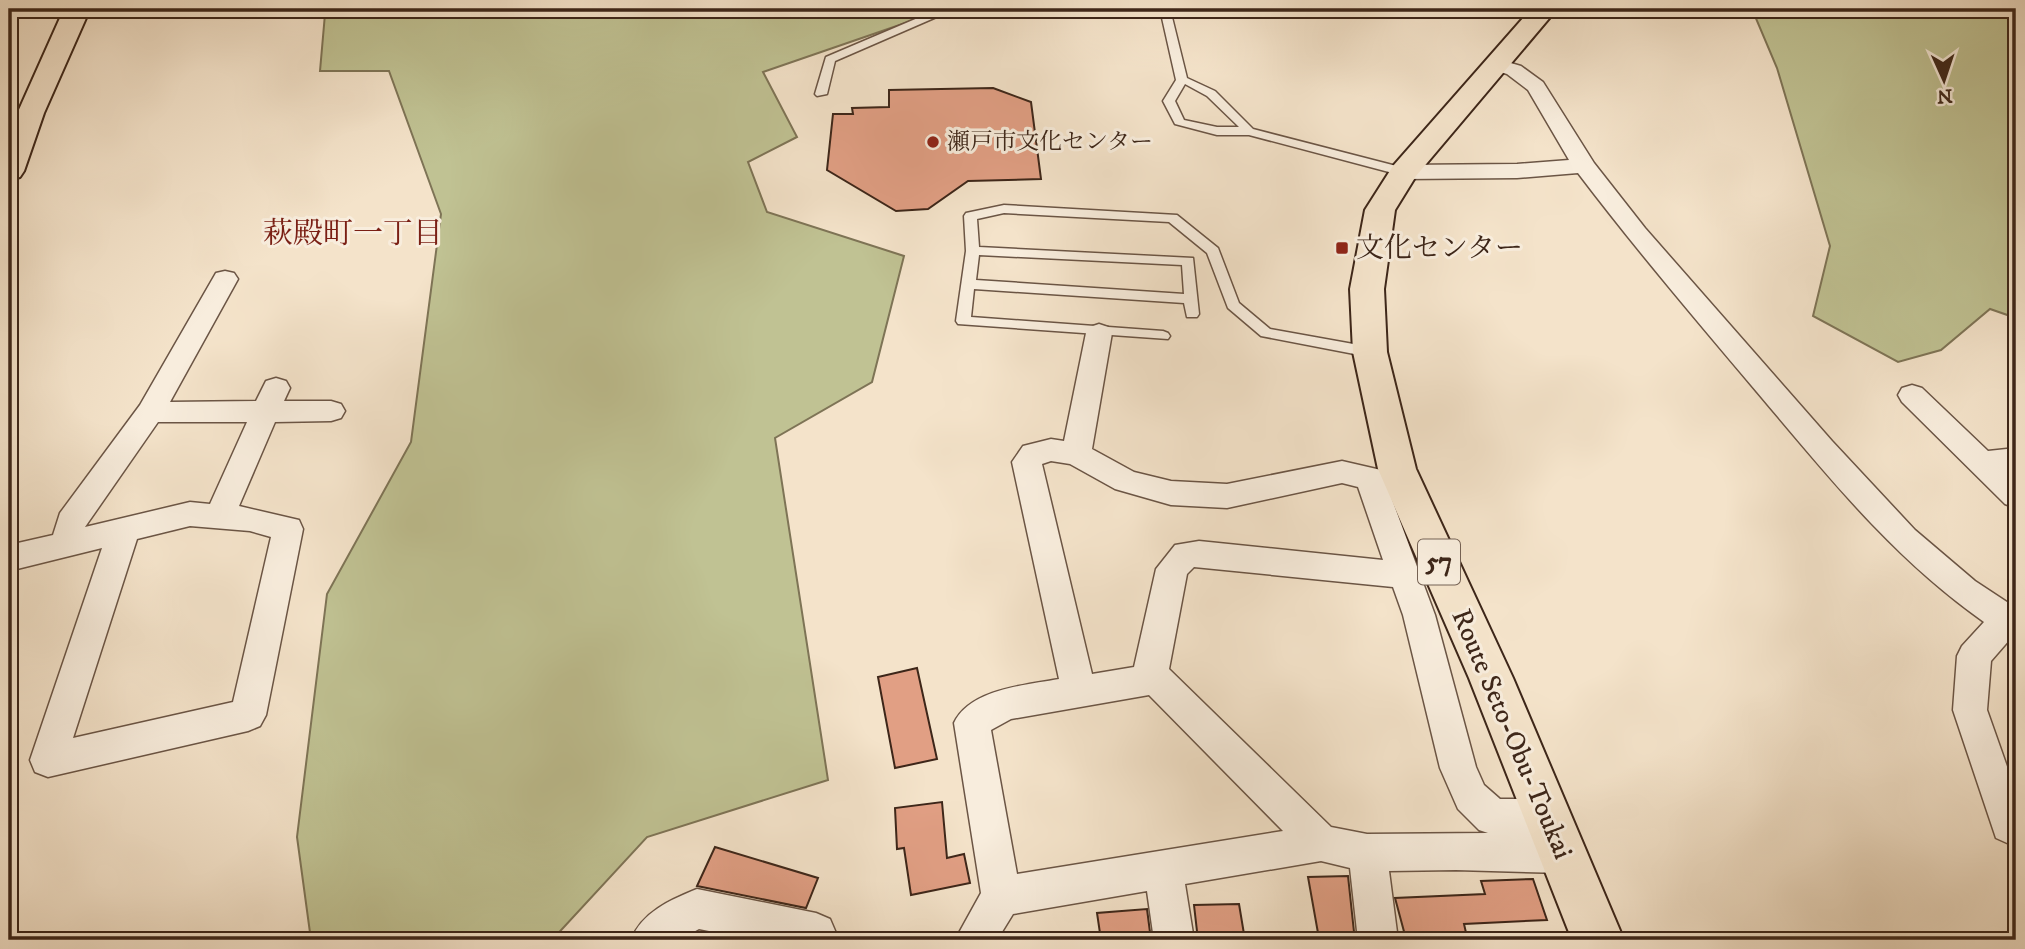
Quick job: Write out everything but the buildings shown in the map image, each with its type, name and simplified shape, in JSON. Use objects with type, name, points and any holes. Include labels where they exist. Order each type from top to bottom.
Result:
[{"type":"main road","points":[[11,159],[77,9]]},
{"type":"main road","name":"Route Seto-Obu-Toukai","points":[[1544,9],[1404,172],[1380,210],[1367,289],[1370,352],[1397,469],[1490,678],[1598,940]]},
{"type":"street","points":[[1497,65],[1514,69],[1536,86],[1584,166],[1636,233],[1822,449],[1904,539],[1964,590],[2012,623],[1974,656],[1970,710],[2009,825],[2016,829]]},
{"type":"street","points":[[1404,172],[1517,171],[1584,166]]},
{"type":"street","points":[[66,544],[71,522],[150,412],[225,279]]},
{"type":"street","points":[[1076,454],[1099,333]]},
{"type":"street","points":[[1912,394],[2016,496]]},
{"type":"street","points":[[150,412],[271,399],[331,411]]},
{"type":"street","points":[[219,517],[271,399]]},
{"type":"street","points":[[1079,690],[1027,462],[1034,454],[1051,450],[1076,454],[1126,481],[1171,493],[1227,496],[1342,472],[1370,478],[1419,615],[1458,768],[1471,797],[1492,817],[1548,817]]},
{"type":"street","points":[[1982,463],[2016,459]]},
{"type":"street","points":[[9,558],[66,544],[190,514],[250,519],[288,529],[248,715],[48,760],[124,530]]},
{"type":"street","points":[[1321,843],[1156,679],[1150,667],[1172,569],[1186,554],[1405,575]]},
{"type":"street","points":[[975,940],[1001,897],[972,723],[1004,704],[1156,679]]},
{"type":"street","points":[[1001,897],[1321,843],[1367,853],[1456,851],[1563,854]]},
{"type":"street","points":[[1367,853],[1378,940]]},
{"type":"street","points":[[1163,868],[1174,940]]},
{"type":"street","points":[[651,940],[665,926],[696,909],[816,933]]},
{"type":"lane","points":[[821,94],[830,59],[939,12],[1059,9]]},
{"type":"lane","points":[[1165,9],[1182,80],[1169,100],[1179,122],[1217,131],[1249,131],[1404,172]]},
{"type":"lane","points":[[1182,80],[1196,83],[1213,93],[1249,131]]},
{"type":"lane","points":[[1163,336],[963,321],[973,251],[970,216],[1004,209],[1172,218],[1213,251],[1233,305],[1266,333],[1370,352]]},
{"type":"lane","points":[[973,251],[1188,261],[1192,314]]},
{"type":"lane","points":[[968,284],[1191,299]]},
{"type":"green space","points":[[378,9],[946,9],[763,72],[797,137],[748,162],[767,212],[904,256],[872,382],[775,438],[828,780],[647,837],[552,940],[311,940],[297,837],[327,594],[411,442],[441,214],[389,71],[320,71],[325,14]]},
{"type":"green space","points":[[1752,9],[2016,9],[2016,318],[1990,309],[1941,350],[1898,362],[1813,316],[1830,246],[1777,68]]},
{"type":"place","name":"瀬戸市文化センター","points":[[933,142]]},
{"type":"place","name":"文化センター","points":[[1342,248]]},
{"type":"district","name":"萩殿町一丁目","points":[[353,234]]}]
